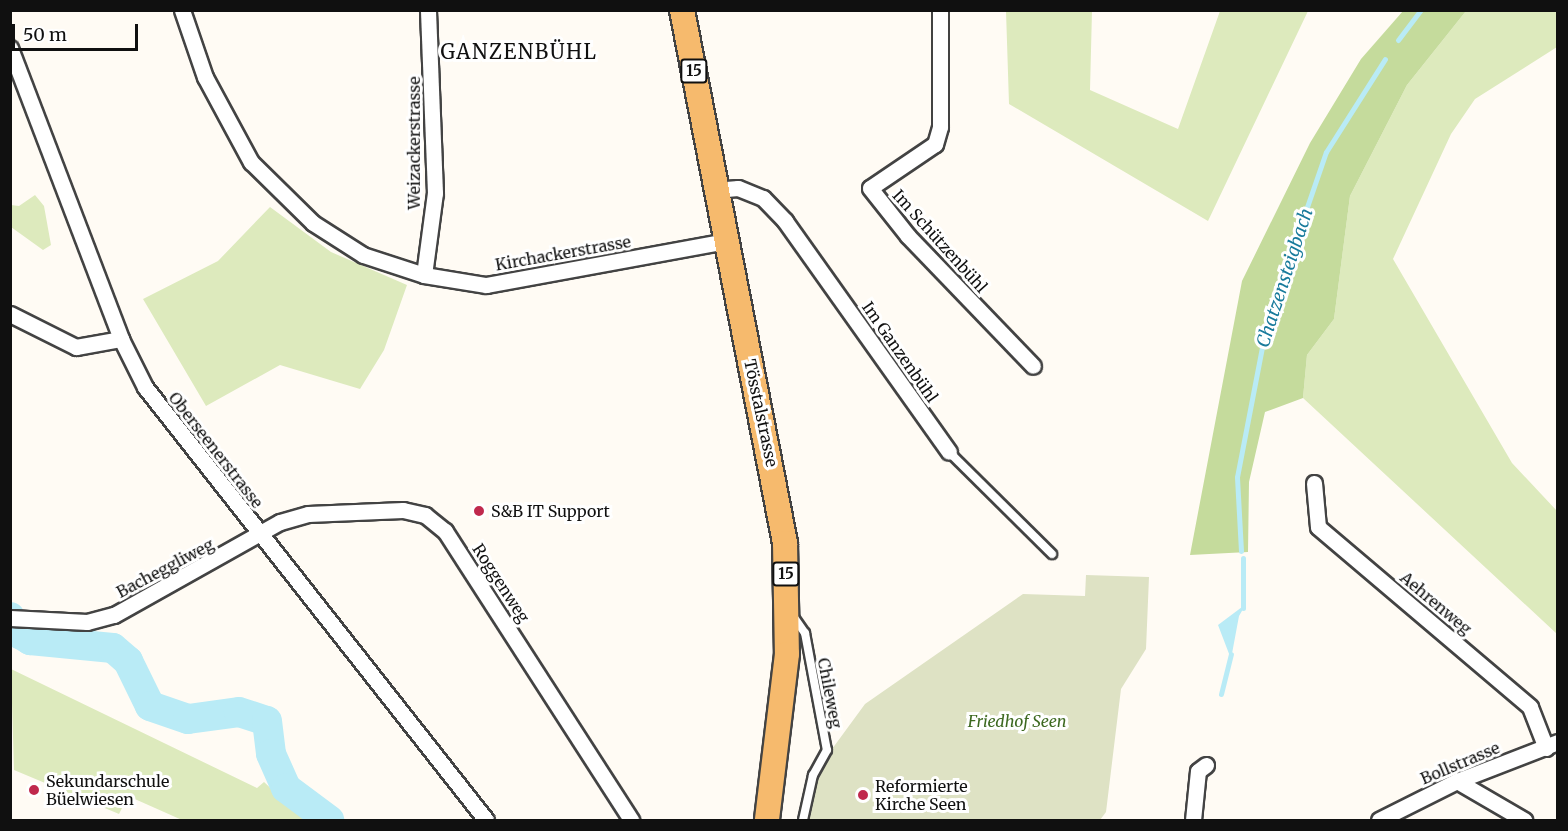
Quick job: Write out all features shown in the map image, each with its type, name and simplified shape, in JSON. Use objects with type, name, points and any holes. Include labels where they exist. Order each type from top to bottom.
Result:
[{"type":"main road","name":"Tösstalstrasse","points":[[682,10],[714,190],[767,440],[784,543],[787,607],[783,702],[766,820]]},
{"type":"street","name":"Kirchackerstrasse","points":[[182,10],[227,122],[274,189],[363,255],[424,275],[486,285],[725,241]]},
{"type":"street","name":"Weizackerstrasse","points":[[424,275],[435,193],[428,10]]},
{"type":"street","name":"Im Schützenbühl","points":[[940,10],[940,127],[934,144],[870,188],[908,236],[1033,366]]},
{"type":"street","name":"Oberseenerstrasse","points":[[10,48],[121,339],[145,387],[486,820]]},
{"type":"street","name":"Im Ganzenbühl","points":[[714,190],[738,188],[763,198],[785,221],[949,452]]},
{"type":"street","points":[[10,314],[76,347],[121,339]]},
{"type":"street","name":"Aehrenweg","points":[[1314,483],[1318,527],[1530,707],[1552,745]]},
{"type":"street","name":"Roggenweg","points":[[261,536],[280,522],[308,514],[403,510],[425,515],[445,531],[482,585],[631,820]]},
{"type":"street","name":"Bacheggliweg","points":[[14,618],[87,622],[114,615],[261,536]]},
{"type":"street","name":"Bollstrasse","points":[[1379,820],[1457,781],[1552,745]]},
{"type":"street","points":[[1193,820],[1198,771],[1206,765]]},
{"type":"street","points":[[1457,781],[1524,820]]},
{"type":"lane","name":"Im Ganzenbühl","points":[[949,452],[1052,554]]},
{"type":"lane","name":"Chileweg","points":[[787,607],[805,633],[827,750],[813,775],[803,820]]},
{"type":"green space","points":[[1006,11],[1092,11],[1090,90],[1178,129],[1220,11],[1308,11],[1208,221],[1009,104]]},
{"type":"green space","points":[[1403,11],[1466,11],[1407,85],[1350,196],[1334,319],[1307,355],[1303,398],[1265,412],[1249,482],[1248,552],[1190,555],[1242,281],[1310,143],[1361,59]]},
{"type":"green space","points":[[1466,11],[1557,11],[1557,47],[1475,99],[1451,134],[1393,259],[1512,463],[1557,511],[1557,634],[1303,398],[1307,355],[1334,319],[1350,196],[1407,85]]},
{"type":"green space","points":[[35,195],[44,206],[51,245],[43,250],[11,227],[11,205],[19,206]]},
{"type":"green space","points":[[270,207],[331,252],[407,285],[384,350],[360,389],[280,365],[206,406],[143,299],[218,261]]},
{"type":"green space","name":"Friedhof Seen","points":[[1086,575],[1149,577],[1146,649],[1121,689],[1106,812],[1100,820],[803,820],[813,775],[865,704],[1023,594],[1085,596]]},
{"type":"green space","points":[[11,669],[257,788],[264,782],[305,820],[182,820],[128,796],[119,814],[14,770]]},
{"type":"water","points":[[1246,604],[1239,616],[1231,659],[1218,625]]},
{"type":"waterway","name":"Chatzensteigbach","points":[[1398,40],[1421,10]]},
{"type":"waterway","name":"Chatzensteigbach","points":[[1241,551],[1237,477],[1266,326],[1326,152],[1385,59]]},
{"type":"waterway","name":"Chatzensteigbach","points":[[1243,558],[1243,608]]},
{"type":"waterway","points":[[10,617],[20,634],[30,640],[113,648],[128,661],[150,706],[188,719],[239,712],[267,721],[271,754],[286,788],[329,820]]},
{"type":"waterway","name":"Chatzensteigbach","points":[[1221,694],[1231,654]]},
{"type":"place","name":"S&B IT Support","points":[[479,511]]},
{"type":"place","name":"Sekundarschule Büelwiesen","points":[[34,790]]},
{"type":"place","name":"Reformierte Kirche Seen","points":[[863,795]]},
{"type":"district","name":"GANZENBÜHL","points":[[519,51]]}]
